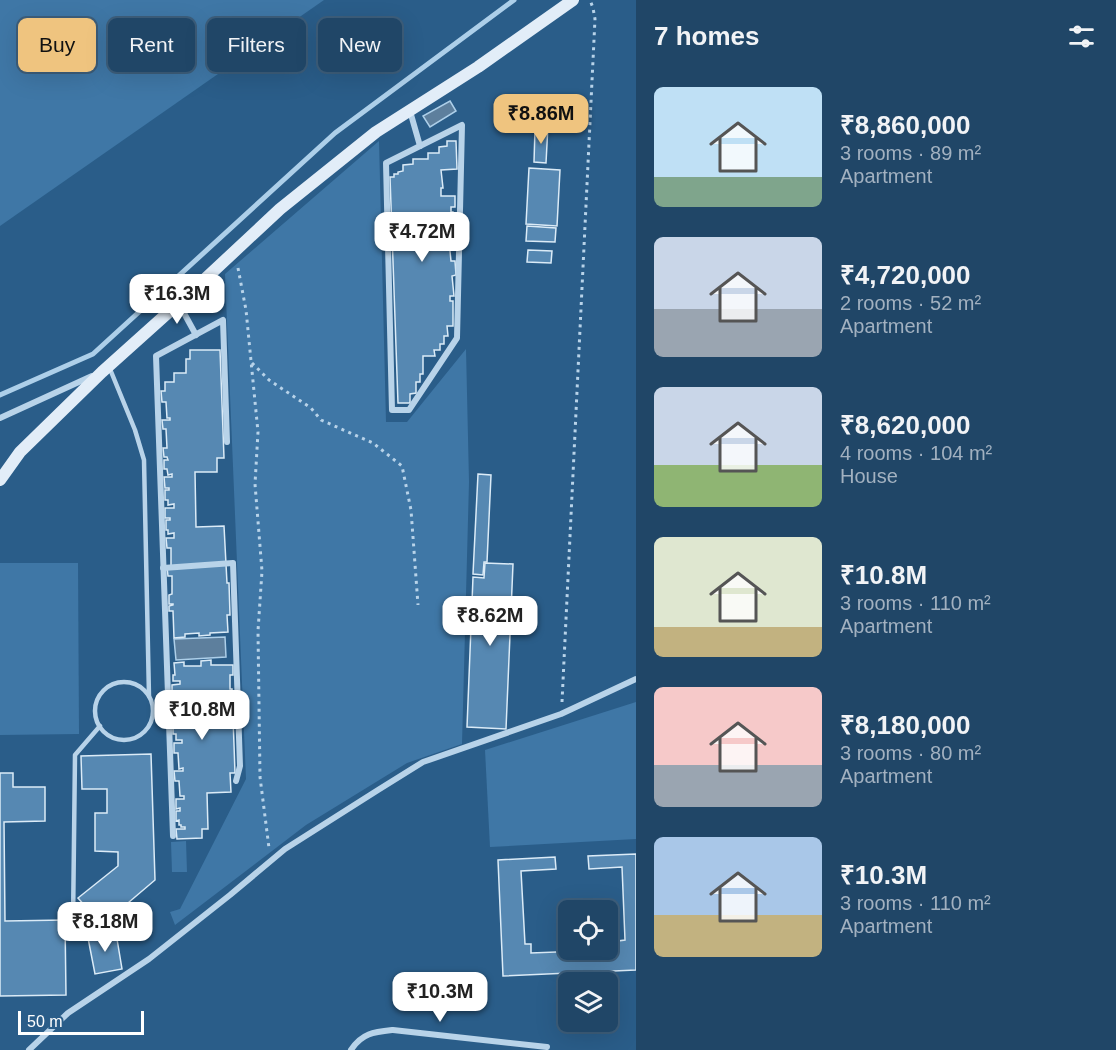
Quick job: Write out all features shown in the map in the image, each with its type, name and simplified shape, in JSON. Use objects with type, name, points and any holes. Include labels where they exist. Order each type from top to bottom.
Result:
[{"type":"street","points":[[0,480],[20,452],[106,369],[280,209],[376,132],[478,67],[573,0]]},
{"type":"street","points":[[410,110],[420,146]]},
{"type":"street","points":[[462,125],[458,338],[409,410],[392,410],[386,163],[420,146],[462,125]]},
{"type":"street","points":[[179,303],[196,335]]},
{"type":"street","points":[[172,836],[156,356],[223,320],[227,442]]},
{"type":"street","points":[[0,418],[106,369]]},
{"type":"street","points":[[163,568],[233,563],[240,766],[236,782]]},
{"type":"street","points":[[29,1050],[68,1013],[149,959],[285,849],[423,762],[561,714],[636,679]]},
{"type":"street","points":[[351,1050],[356,1041],[374,1032],[393,1030],[547,1047]]},
{"type":"lane","points":[[106,369],[135,430],[144,460],[149,696]]},
{"type":"lane","points":[[118,682],[135,684],[149,696],[152,701],[152,718],[143,733],[127,739],[119,739],[105,732],[100,726],[95,711],[96,704],[99,696],[111,685],[118,682]]},
{"type":"lane","points":[[73,924],[75,755],[100,726]]},
{"type":"path","points":[[561,714],[595,19],[590,0]]},
{"type":"path","points":[[230,256],[238,268],[246,310],[258,432],[255,484],[262,571],[258,631],[260,777],[270,861]]},
{"type":"path","points":[[251,362],[269,380],[311,408],[321,420],[374,443],[402,466],[411,510],[418,605]]},
{"type":"shaded area","points":[[0,0],[324,0],[298,18],[207,18],[207,72],[221,72],[0,226]]},
{"type":"shaded area","points":[[450,101],[456,111],[430,127],[423,116]]},
{"type":"shaded area","points":[[379,141],[386,422],[407,422],[466,349],[469,482],[462,744],[407,763],[306,825],[175,925],[170,912],[180,909],[246,779],[225,274]]},
{"type":"shaded area","points":[[0,563],[78,563],[79,734],[0,735]]},
{"type":"shaded area","points":[[225,637],[226,657],[176,660],[174,639]]},
{"type":"shaded area","points":[[636,702],[636,839],[490,847],[485,750]]},
{"type":"shaded area","points":[[186,841],[187,872],[172,872],[171,842]]},
{"type":"building","points":[[543,125],[548,125],[546,163],[534,162],[535,129],[543,129]]},
{"type":"building","points":[[447,141],[456,141],[457,169],[441,170],[443,188],[441,188],[441,196],[455,196],[455,207],[451,207],[451,212],[456,216],[456,229],[448,232],[451,261],[455,261],[456,275],[452,276],[454,296],[450,296],[450,301],[453,301],[453,326],[447,326],[448,336],[444,336],[444,344],[440,344],[440,350],[434,350],[435,356],[423,356],[423,374],[420,374],[420,382],[416,382],[416,393],[410,394],[410,403],[398,403],[390,177],[403,171],[403,165],[413,164],[413,159],[428,159],[428,153],[439,153],[439,147],[447,146]]},
{"type":"building","points":[[529,168],[560,170],[557,226],[526,224]]},
{"type":"building","points":[[527,226],[556,228],[555,242],[526,241]]},
{"type":"building","points":[[528,250],[552,251],[551,263],[527,262]]},
{"type":"building","points":[[190,350],[220,350],[224,458],[217,458],[217,472],[195,472],[196,527],[224,526],[230,615],[227,615],[228,632],[199,636],[199,633],[185,634],[185,637],[174,638],[173,611],[169,611],[169,606],[173,605],[169,604],[169,595],[172,594],[172,576],[168,576],[167,567],[171,567],[171,548],[167,548],[166,538],[174,538],[174,533],[168,534],[166,530],[166,520],[170,518],[165,518],[165,508],[174,508],[174,504],[168,505],[168,500],[165,500],[165,490],[169,488],[165,488],[164,477],[172,477],[172,474],[168,475],[167,469],[164,469],[164,460],[168,460],[164,457],[163,448],[167,448],[166,429],[163,429],[162,420],[170,420],[170,418],[167,418],[166,402],[162,402],[161,391],[165,391],[165,382],[174,382],[174,373],[186,373],[186,359],[190,359]]},
{"type":"building","points":[[478,474],[491,475],[487,562],[484,562],[483,575],[473,574]]},
{"type":"building","points":[[485,563],[513,564],[506,729],[467,727],[473,577],[484,578]]},
{"type":"building","points":[[211,660],[211,665],[233,665],[230,689],[232,689],[235,773],[230,773],[231,792],[207,793],[208,829],[202,829],[202,838],[177,839],[176,829],[185,829],[185,827],[179,825],[179,820],[176,821],[176,811],[180,811],[180,808],[176,809],[176,799],[184,799],[184,796],[180,796],[179,781],[175,781],[174,771],[183,771],[183,768],[179,769],[178,753],[174,753],[174,743],[182,743],[182,740],[176,740],[176,734],[173,734],[173,725],[177,725],[173,722],[173,713],[180,713],[180,709],[176,710],[176,696],[172,696],[172,685],[180,684],[180,681],[173,681],[174,663],[184,662],[184,666],[201,666],[201,661]]},
{"type":"building","points":[[151,754],[155,880],[102,925],[78,898],[118,866],[118,852],[95,851],[95,813],[107,813],[107,789],[82,789],[81,756]]},
{"type":"building","points":[[0,773],[13,773],[13,787],[45,787],[45,821],[4,822],[5,921],[65,920],[66,995],[0,996]]},
{"type":"building","points":[[636,854],[636,970],[503,976],[498,860],[555,857],[556,869],[521,871],[525,944],[531,944],[531,953],[558,952],[558,960],[618,960],[618,941],[625,940],[622,867],[589,869],[588,856]]},
{"type":"building","points":[[116,933],[122,969],[95,974],[88,938]]},
{"type":"waterway","points":[[0,395],[93,354],[335,133],[514,0]]}]
